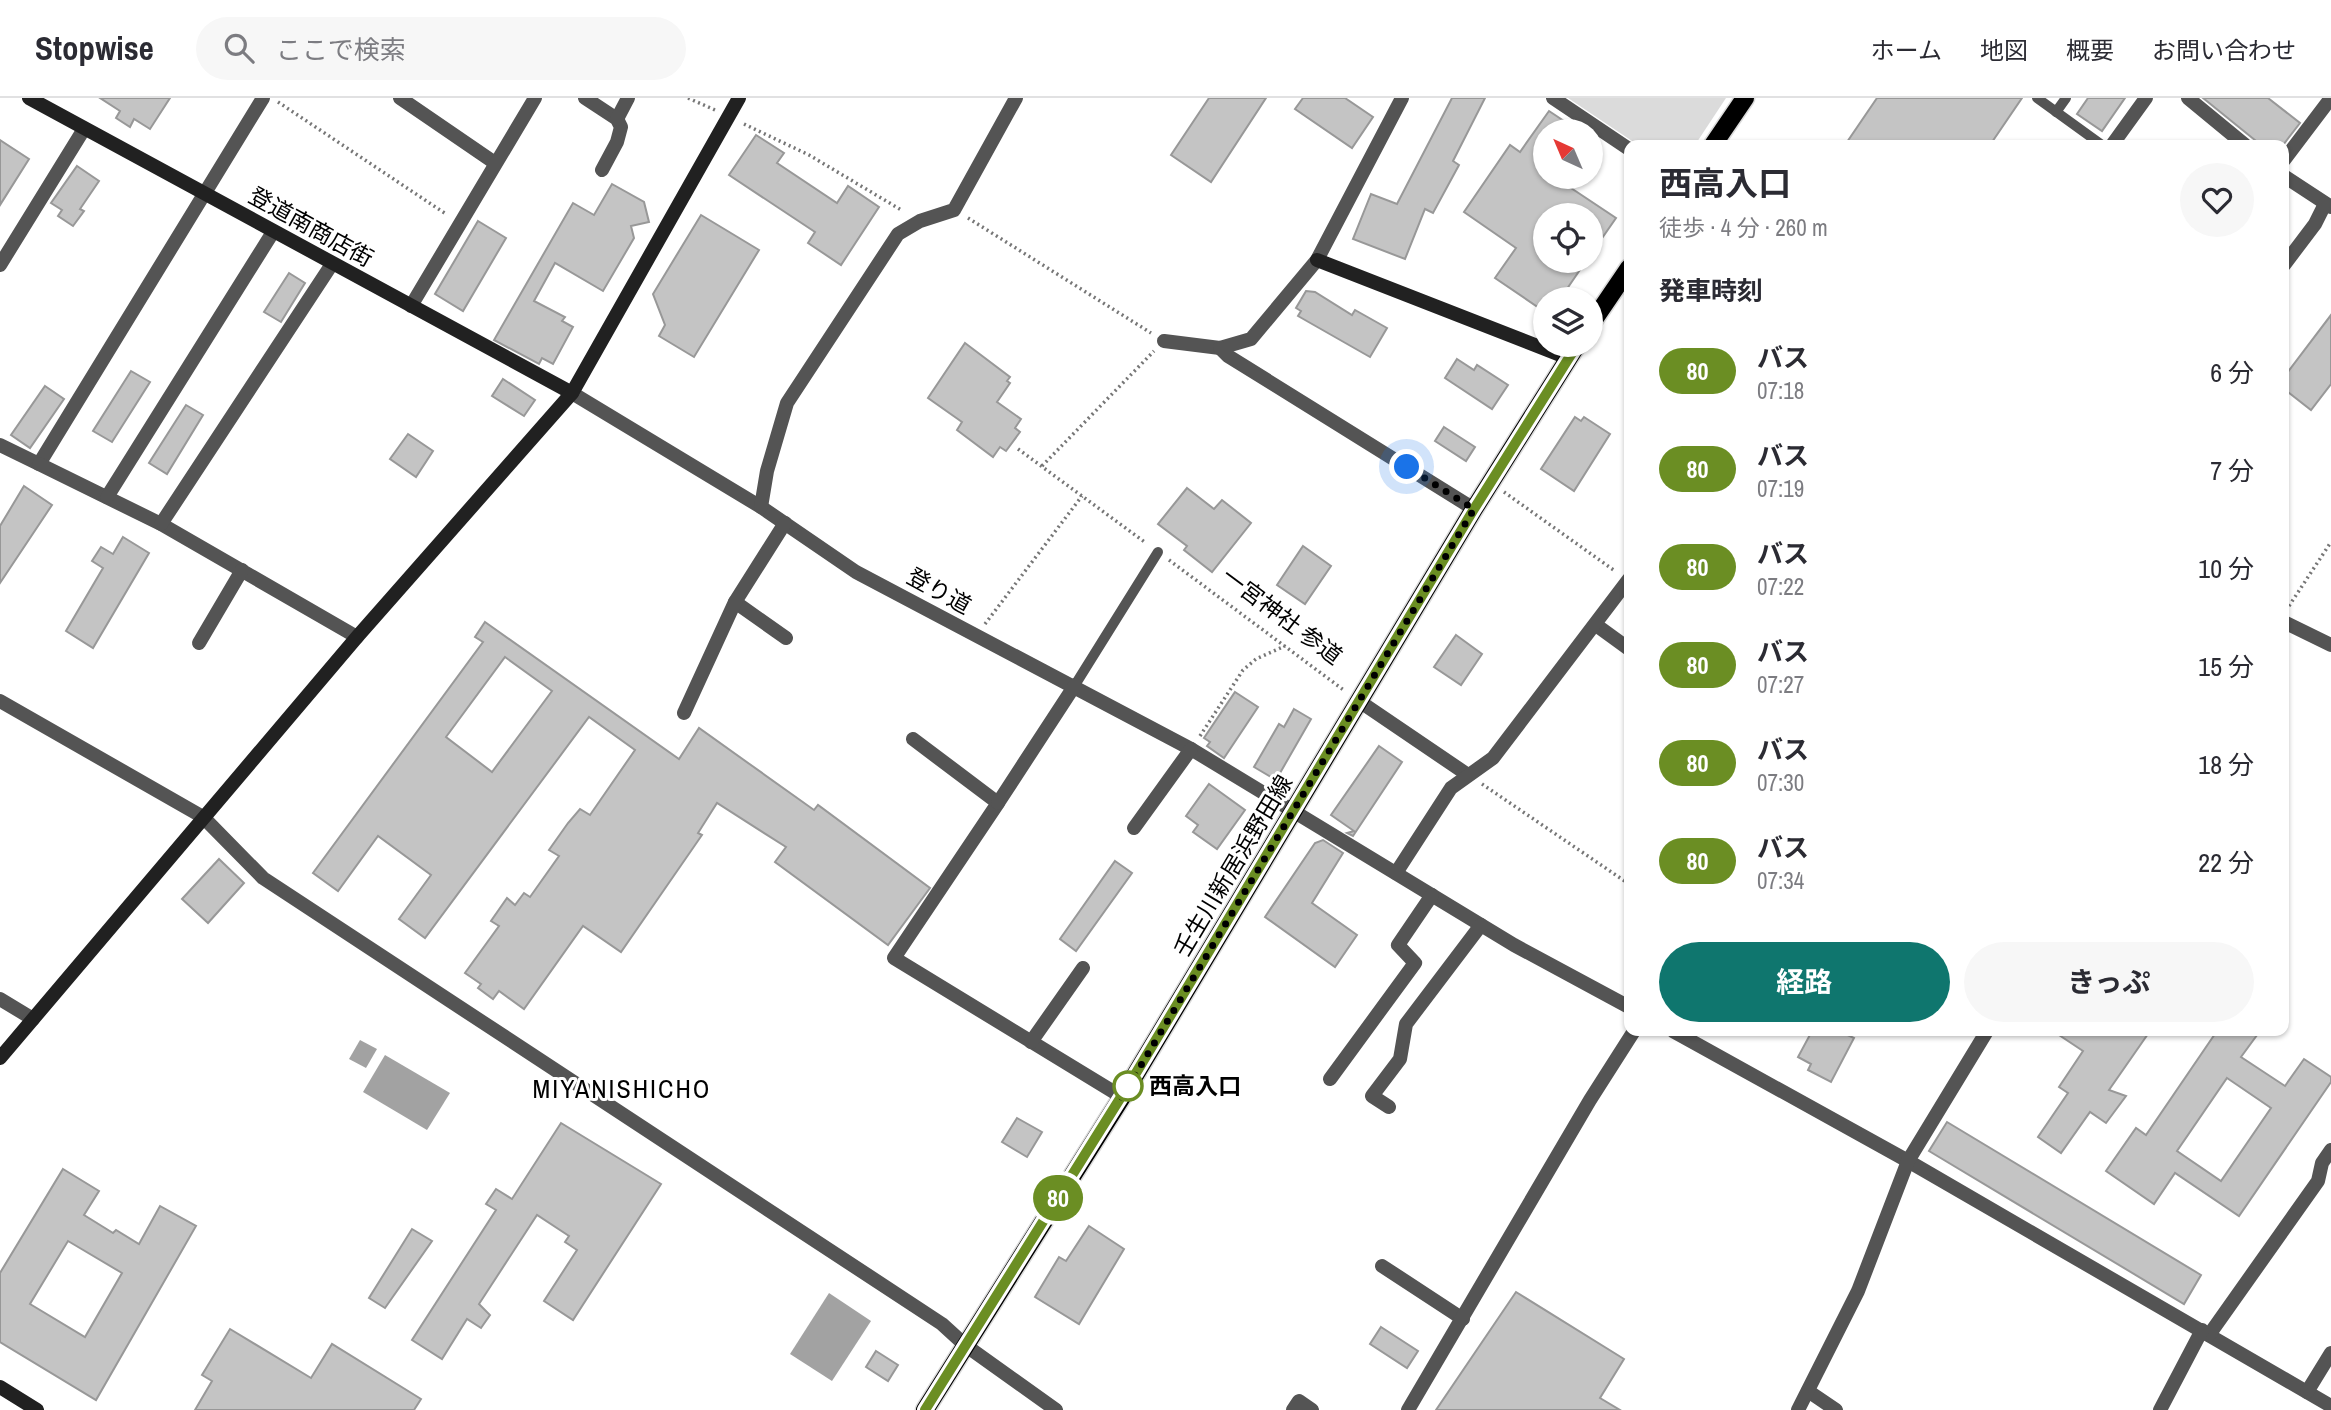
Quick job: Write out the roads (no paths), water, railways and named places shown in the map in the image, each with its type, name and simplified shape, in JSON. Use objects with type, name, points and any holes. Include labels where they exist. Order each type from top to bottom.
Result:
[{"type":"main road","points":[[1716,140],[1745,98]]},
{"type":"main road","points":[[1603,306],[1624,275]]},
{"type":"main road","name":"壬生川新居浜野田線","points":[[925,1410],[1122,1097],[1490,482],[1568,357]]},
{"type":"street","name":"登道南商店街","points":[[29,98],[572,393]]},
{"type":"street","points":[[39,464],[262,98]]},
{"type":"street","points":[[411,306],[535,98]]},
{"type":"street","points":[[585,98],[617,119],[621,127],[617,142],[602,170]]},
{"type":"street","points":[[617,119],[628,98]]},
{"type":"street","points":[[0,1058],[203,817],[572,393],[739,98]]},
{"type":"street","points":[[761,507],[767,471],[788,403],[898,234],[920,221],[954,210],[1016,98]]},
{"type":"street","points":[[1164,341],[1220,348],[1251,338],[1317,260],[1402,98]]},
{"type":"street","points":[[1553,98],[1624,146]]},
{"type":"street","points":[[2116,140],[2146,98]]},
{"type":"street","points":[[2188,98],[2239,140]]},
{"type":"street","points":[[2289,153],[2331,98]]},
{"type":"street","points":[[407,100],[495,163]]},
{"type":"street","points":[[0,265],[84,129]]},
{"type":"street","points":[[2289,179],[2328,205],[2289,258]]},
{"type":"street","points":[[107,497],[273,232]]},
{"type":"street","points":[[1317,260],[1533,337]]},
{"type":"street","points":[[161,524],[332,264]]},
{"type":"street","points":[[1220,348],[1228,356],[1474,509]]},
{"type":"street","name":"登り道","points":[[572,393],[761,507],[856,572],[975,637],[1074,685],[1191,750],[1481,925],[1624,1004]]},
{"type":"street","points":[[0,445],[161,524],[358,637]]},
{"type":"street","points":[[684,713],[734,602],[785,523]]},
{"type":"street","points":[[200,643],[242,570]]},
{"type":"street","points":[[1396,873],[1451,788],[1493,758],[1624,587]]},
{"type":"street","points":[[734,602],[786,638]]},
{"type":"street","points":[[2289,624],[2331,645]]},
{"type":"street","points":[[1596,625],[1624,645]]},
{"type":"street","points":[[1074,685],[894,958],[1122,1097]]},
{"type":"street","points":[[0,701],[203,817],[262,878],[930,1316],[965,1345],[1056,1410]]},
{"type":"street","points":[[1359,701],[1468,775]]},
{"type":"street","points":[[913,739],[998,803]]},
{"type":"street","points":[[1134,828],[1191,750]]},
{"type":"street","points":[[1330,1079],[1415,963],[1398,946],[1432,895]]},
{"type":"street","points":[[1389,1107],[1371,1096],[1400,1059],[1406,1024],[1481,925]]},
{"type":"street","points":[[1031,1042],[1083,968]]},
{"type":"street","points":[[0,999],[33,1019]]},
{"type":"street","points":[[1408,1410],[1590,1100],[1631,1036]]},
{"type":"street","points":[[1682,1036],[1908,1161],[2331,1406]]},
{"type":"street","points":[[1798,1410],[1858,1292],[1908,1161],[1984,1036]]},
{"type":"street","points":[[2160,1410],[2205,1332],[2318,1181],[2322,1163],[2331,1150]]},
{"type":"street","points":[[1382,1266],[1463,1319]]},
{"type":"street","points":[[2307,1392],[2331,1353]]},
{"type":"street","points":[[0,1387],[37,1410]]},
{"type":"street","points":[[1808,1391],[1836,1410]]},
{"type":"street","points":[[1293,1410],[1299,1401],[1312,1410]]},
{"type":"lane","points":[[2037,98],[2095,140]]},
{"type":"lane","points":[[2056,112],[2066,98]]},
{"type":"lane","points":[[1074,685],[1158,552]]},
{"type":"place","name":"西高入口","points":[[1128,1086]]},
{"type":"district","name":"MIYANISHICHO","points":[[622,1089]]}]
